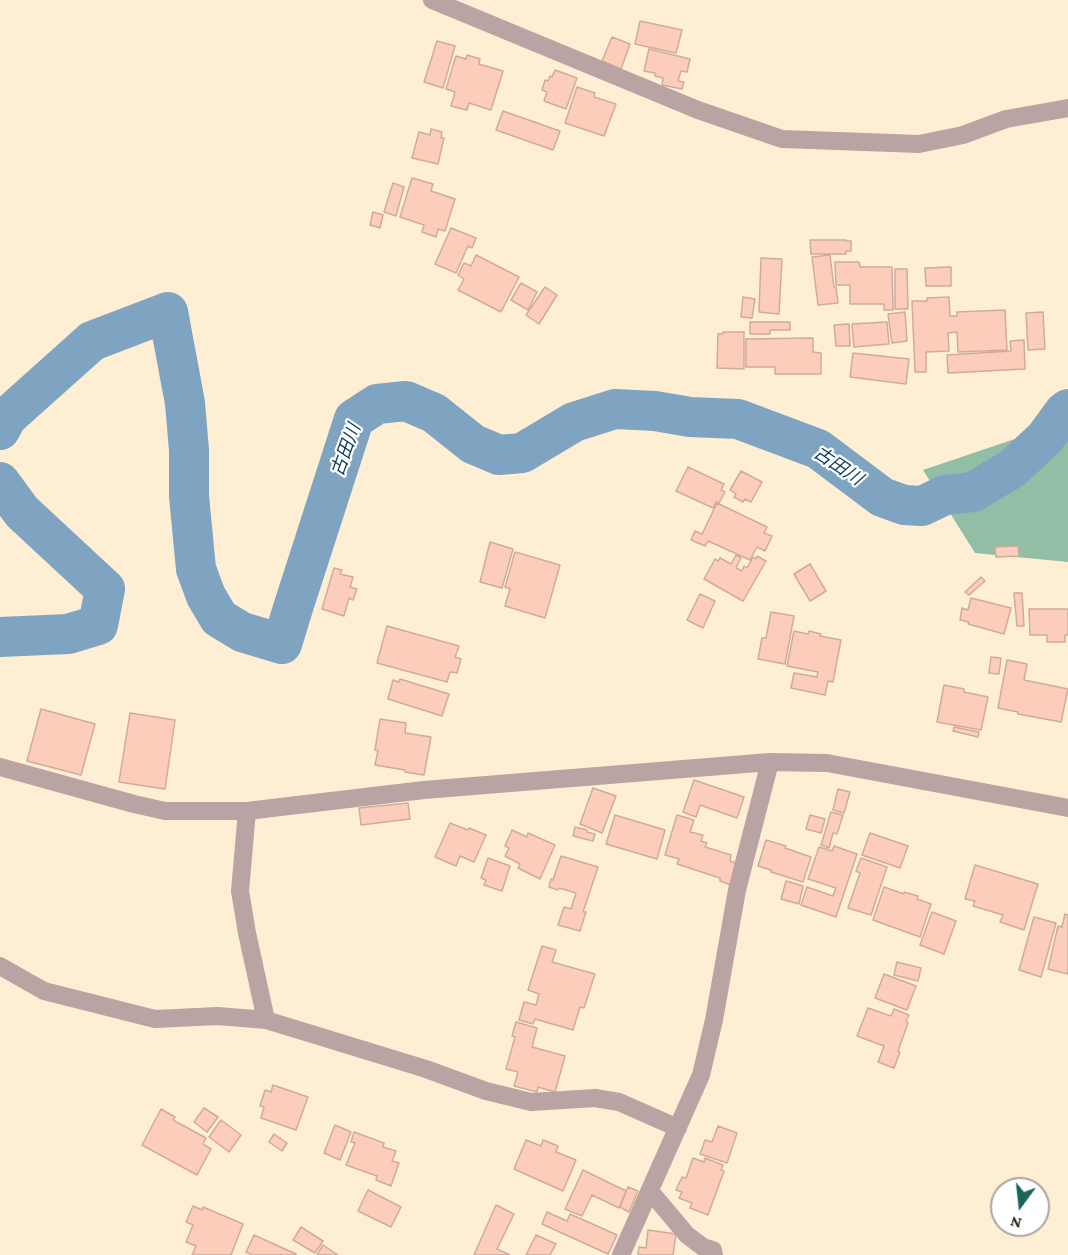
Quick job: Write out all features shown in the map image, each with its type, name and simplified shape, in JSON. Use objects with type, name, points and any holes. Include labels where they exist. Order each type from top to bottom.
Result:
[{"type":"street","points":[[432,0],[698,110],[782,139],[919,144],[963,135],[1006,119],[1068,108]]},
{"type":"street","points":[[621,1255],[701,1075],[714,1020],[737,890],[770,762]]},
{"type":"street","points":[[0,767],[165,811],[248,811],[424,790],[770,762],[827,763],[1068,808]]},
{"type":"street","points":[[248,811],[240,891],[266,1020]]},
{"type":"street","points":[[0,966],[44,991],[155,1018],[218,1016],[266,1020],[426,1069],[486,1091],[531,1102],[594,1098],[619,1102],[678,1128]]},
{"type":"street","points":[[650,1191],[687,1235],[703,1247],[713,1250],[714,1255]]},
{"type":"green space","points":[[1068,421],[1068,562],[975,553],[923,470]]},
{"type":"building","points":[[640,21],[682,30],[676,53],[635,44]]},
{"type":"building","points":[[612,37],[630,44],[621,69],[602,61]]},
{"type":"building","points":[[437,41],[455,46],[443,88],[424,82]]},
{"type":"building","points":[[649,49],[690,59],[687,72],[681,71],[678,81],[684,82],[682,89],[662,85],[663,78],[655,76],[655,73],[644,71]]},
{"type":"building","points":[[467,55],[480,59],[479,64],[503,71],[491,110],[469,103],[467,110],[451,106],[455,92],[446,89],[456,56],[466,59]]},
{"type":"building","points":[[555,70],[577,78],[566,109],[544,101],[547,92],[542,90],[545,80],[548,81],[550,76],[552,77]]},
{"type":"building","points":[[577,87],[595,93],[594,97],[616,104],[604,136],[565,123]]},
{"type":"building","points":[[503,111],[560,131],[553,150],[496,130]]},
{"type":"building","points":[[431,129],[442,132],[441,138],[444,138],[438,164],[412,158],[419,132],[430,135]]},
{"type":"building","points":[[412,178],[433,184],[431,191],[455,199],[445,231],[438,229],[436,237],[422,232],[424,225],[400,217]]},
{"type":"building","points":[[393,183],[404,187],[396,216],[384,212]]},
{"type":"building","points":[[373,212],[383,215],[380,228],[370,225]]},
{"type":"building","points":[[451,228],[476,238],[472,248],[468,246],[456,273],[435,264]]},
{"type":"building","points":[[810,240],[851,241],[851,251],[846,251],[846,254],[811,254]]},
{"type":"building","points":[[476,255],[519,277],[501,312],[458,290],[464,279],[458,275],[464,263],[471,266]]},
{"type":"building","points":[[830,255],[838,303],[818,305],[812,257]]},
{"type":"building","points":[[761,258],[782,259],[779,314],[759,312]]},
{"type":"building","points":[[835,262],[859,262],[860,267],[892,267],[893,310],[884,310],[884,304],[850,304],[850,285],[836,285]]},
{"type":"building","points":[[951,267],[951,286],[926,286],[925,268]]},
{"type":"building","points":[[895,269],[907,269],[908,309],[895,309]]},
{"type":"building","points":[[521,283],[537,292],[528,310],[511,300]]},
{"type":"building","points":[[545,287],[557,295],[539,324],[526,315]]},
{"type":"building","points":[[743,297],[755,299],[752,318],[741,317]]},
{"type":"building","points":[[949,297],[950,316],[957,316],[957,312],[1005,310],[1007,350],[958,352],[957,332],[948,333],[949,351],[926,352],[926,372],[915,372],[912,301]]},
{"type":"building","points":[[905,312],[907,341],[892,343],[888,314]]},
{"type":"building","points":[[1043,312],[1045,349],[1028,350],[1026,313]]},
{"type":"building","points":[[750,322],[790,322],[790,330],[770,330],[770,334],[750,334]]},
{"type":"building","points":[[887,322],[889,344],[854,347],[852,324]]},
{"type":"building","points":[[849,324],[850,346],[836,346],[834,325]]},
{"type":"building","points":[[723,332],[744,332],[744,369],[717,368],[718,334],[723,334]]},
{"type":"building","points":[[813,338],[813,352],[821,353],[821,374],[775,374],[775,367],[746,367],[746,339]]},
{"type":"building","points":[[1024,340],[1025,369],[948,373],[947,355],[1011,351],[1010,341]]},
{"type":"building","points":[[853,353],[909,359],[906,384],[850,377]]},
{"type":"building","points":[[688,467],[724,484],[721,490],[725,492],[713,508],[676,491]]},
{"type":"building","points":[[741,471],[762,482],[751,502],[745,499],[743,502],[734,497],[736,494],[730,490]]},
{"type":"building","points":[[717,503],[767,527],[764,533],[772,536],[765,551],[757,547],[750,560],[708,541],[705,546],[691,540],[695,531],[702,534]]},
{"type":"building","points":[[490,542],[513,549],[502,588],[480,582]]},
{"type":"building","points":[[1018,546],[1019,556],[996,557],[995,547]]},
{"type":"building","points":[[515,552],[560,565],[545,618],[505,606],[510,589],[505,587]]},
{"type":"building","points":[[736,555],[741,558],[736,568],[742,571],[744,566],[747,568],[753,557],[756,559],[757,556],[766,561],[743,601],[704,579],[715,559],[718,561],[720,558],[731,564]]},
{"type":"building","points":[[810,564],[826,591],[810,601],[794,574]]},
{"type":"building","points":[[334,568],[342,570],[340,574],[353,577],[350,587],[357,589],[353,600],[349,598],[344,616],[322,609]]},
{"type":"building","points":[[981,577],[985,581],[969,595],[965,592]]},
{"type":"building","points":[[1014,593],[1022,593],[1024,626],[1017,626]]},
{"type":"building","points":[[700,594],[715,601],[703,628],[687,620]]},
{"type":"building","points":[[971,598],[1011,608],[1004,634],[960,620],[962,608],[968,610]]},
{"type":"building","points":[[1029,609],[1068,609],[1068,635],[1065,635],[1065,642],[1047,642],[1047,635],[1030,635]]},
{"type":"building","points":[[771,612],[794,616],[785,664],[758,659],[762,638],[766,638]]},
{"type":"building","points":[[387,626],[459,646],[455,657],[461,659],[457,673],[450,672],[447,682],[377,663]]},
{"type":"building","points":[[794,631],[808,634],[809,631],[821,634],[820,636],[841,640],[833,682],[828,681],[825,695],[791,688],[794,673],[817,677],[818,672],[787,666]]},
{"type":"building","points":[[991,657],[1001,658],[999,674],[989,673]]},
{"type":"building","points":[[1007,660],[1027,664],[1024,680],[1068,689],[1061,722],[998,708]]},
{"type":"building","points":[[400,679],[449,694],[442,716],[388,699],[393,680],[399,682]]},
{"type":"building","points":[[944,685],[988,697],[981,730],[937,722]]},
{"type":"building","points":[[41,709],[95,724],[81,775],[27,761]]},
{"type":"building","points":[[130,713],[175,720],[165,789],[119,782]]},
{"type":"building","points":[[380,719],[406,723],[405,733],[431,737],[424,775],[375,765]]},
{"type":"building","points":[[954,727],[979,732],[978,737],[953,731]]},
{"type":"building","points":[[694,780],[744,797],[737,818],[700,805],[696,817],[683,812]]},
{"type":"building","points":[[593,788],[616,796],[602,833],[580,824]]},
{"type":"building","points":[[838,789],[850,792],[844,813],[833,810]]},
{"type":"building","points":[[408,803],[410,819],[361,825],[359,808]]},
{"type":"building","points":[[831,812],[843,815],[837,834],[833,833],[829,848],[821,845]]},
{"type":"building","points":[[615,815],[665,830],[657,859],[606,844]]},
{"type":"building","points":[[677,815],[694,820],[690,832],[703,835],[701,841],[707,843],[705,847],[731,855],[730,861],[738,864],[731,885],[720,881],[720,878],[677,864],[679,859],[665,855]]},
{"type":"building","points":[[810,815],[825,819],[821,833],[806,829]]},
{"type":"building","points":[[450,823],[486,835],[474,862],[460,856],[456,866],[435,857]]},
{"type":"building","points":[[575,827],[595,834],[593,841],[573,836]]},
{"type":"building","points":[[512,830],[527,837],[528,833],[555,845],[540,879],[518,868],[520,864],[505,856],[509,848],[505,846]]},
{"type":"building","points":[[870,833],[908,846],[900,868],[862,855]]},
{"type":"building","points":[[766,840],[811,857],[803,882],[758,866]]},
{"type":"building","points":[[834,846],[857,854],[836,917],[801,905],[807,887],[833,896],[836,888],[808,879],[819,847],[832,851]]},
{"type":"building","points":[[561,856],[598,867],[583,912],[586,912],[580,931],[558,925],[564,907],[571,909],[576,893],[549,887]]},
{"type":"building","points":[[488,858],[510,866],[502,891],[484,885],[486,880],[481,878]]},
{"type":"building","points":[[861,858],[887,867],[871,915],[848,908],[860,873],[856,871]]},
{"type":"building","points":[[975,865],[1038,884],[1024,930],[1000,922],[1003,915],[973,906],[975,901],[965,899]]},
{"type":"building","points":[[786,881],[803,886],[799,904],[781,899]]},
{"type":"building","points":[[884,887],[918,896],[917,899],[931,904],[920,937],[873,920]]},
{"type":"building","points":[[932,912],[956,921],[944,954],[920,945]]},
{"type":"building","points":[[1065,914],[1068,915],[1068,974],[1048,969],[1058,926],[1062,927]]},
{"type":"building","points":[[1034,917],[1056,923],[1041,977],[1019,970]]},
{"type":"building","points":[[542,946],[556,950],[552,962],[595,974],[584,1008],[580,1007],[573,1030],[535,1019],[533,1024],[519,1020],[524,1002],[536,1005],[539,994],[528,990]]},
{"type":"building","points":[[897,962],[921,968],[918,981],[894,975]]},
{"type":"building","points":[[884,974],[916,986],[907,1010],[875,998]]},
{"type":"building","points":[[868,1008],[891,1016],[894,1009],[909,1015],[894,1068],[878,1062],[884,1046],[857,1036]]},
{"type":"building","points":[[516,1022],[537,1028],[532,1047],[565,1056],[555,1092],[538,1087],[537,1092],[514,1086],[518,1072],[506,1069],[515,1037],[512,1036]]},
{"type":"building","points":[[273,1085],[308,1097],[296,1130],[261,1118],[264,1107],[260,1106],[265,1090],[271,1092]]},
{"type":"building","points":[[204,1108],[218,1117],[207,1132],[194,1122]]},
{"type":"building","points":[[161,1109],[175,1117],[173,1120],[206,1138],[203,1144],[211,1149],[197,1175],[142,1145]]},
{"type":"building","points":[[221,1120],[241,1135],[229,1152],[209,1137]]},
{"type":"building","points":[[335,1125],[351,1132],[340,1160],[324,1153]]},
{"type":"building","points":[[718,1126],[737,1133],[727,1163],[700,1154],[705,1140],[712,1142]]},
{"type":"building","points":[[354,1132],[384,1143],[383,1147],[396,1151],[392,1161],[399,1163],[391,1186],[376,1180],[377,1176],[346,1165],[355,1143],[351,1142]]},
{"type":"building","points":[[274,1134],[287,1143],[282,1151],[269,1142]]},
{"type":"building","points":[[526,1140],[541,1146],[543,1140],[558,1146],[556,1152],[576,1160],[563,1191],[514,1169]]},
{"type":"building","points":[[693,1158],[704,1162],[705,1158],[723,1165],[721,1170],[724,1171],[708,1215],[690,1208],[692,1203],[679,1198],[682,1192],[676,1190],[682,1177],[686,1178]]},
{"type":"building","points":[[583,1170],[626,1191],[619,1208],[592,1195],[582,1216],[565,1209]]},
{"type":"building","points":[[628,1187],[638,1191],[629,1212],[620,1207]]},
{"type":"building","points":[[368,1190],[401,1207],[391,1227],[358,1211]]},
{"type":"building","points":[[496,1205],[514,1214],[497,1249],[510,1255],[474,1255]]},
{"type":"building","points":[[193,1206],[202,1210],[203,1207],[243,1224],[231,1255],[192,1255],[196,1246],[186,1242],[193,1225],[186,1222]]},
{"type":"building","points":[[547,1212],[567,1221],[570,1214],[617,1235],[608,1254],[542,1224]]},
{"type":"building","points":[[301,1227],[323,1241],[315,1253],[293,1240]]},
{"type":"building","points":[[648,1230],[676,1234],[673,1255],[638,1254],[639,1247],[646,1248]]},
{"type":"building","points":[[254,1235],[296,1255],[252,1255],[246,1252]]},
{"type":"building","points":[[536,1235],[556,1244],[550,1255],[526,1255]]},
{"type":"building","points":[[323,1245],[338,1255],[317,1255]]},
{"type":"waterway","name":"古田川","points":[[0,430],[7,417],[92,341],[168,312],[185,403],[189,450],[189,496],[196,569],[206,596],[219,618],[242,632],[282,644],[354,419],[377,404],[406,401],[434,413],[473,444],[499,455],[522,453],[574,422],[615,409],[655,411],[690,417],[738,419],[818,449],[882,497],[904,505],[922,506],[945,495],[973,492],[1013,468],[1045,438],[1068,409]]},
{"type":"waterway","name":"古田川","points":[[0,482],[22,512],[105,589],[98,625],[68,634],[0,637]]}]
